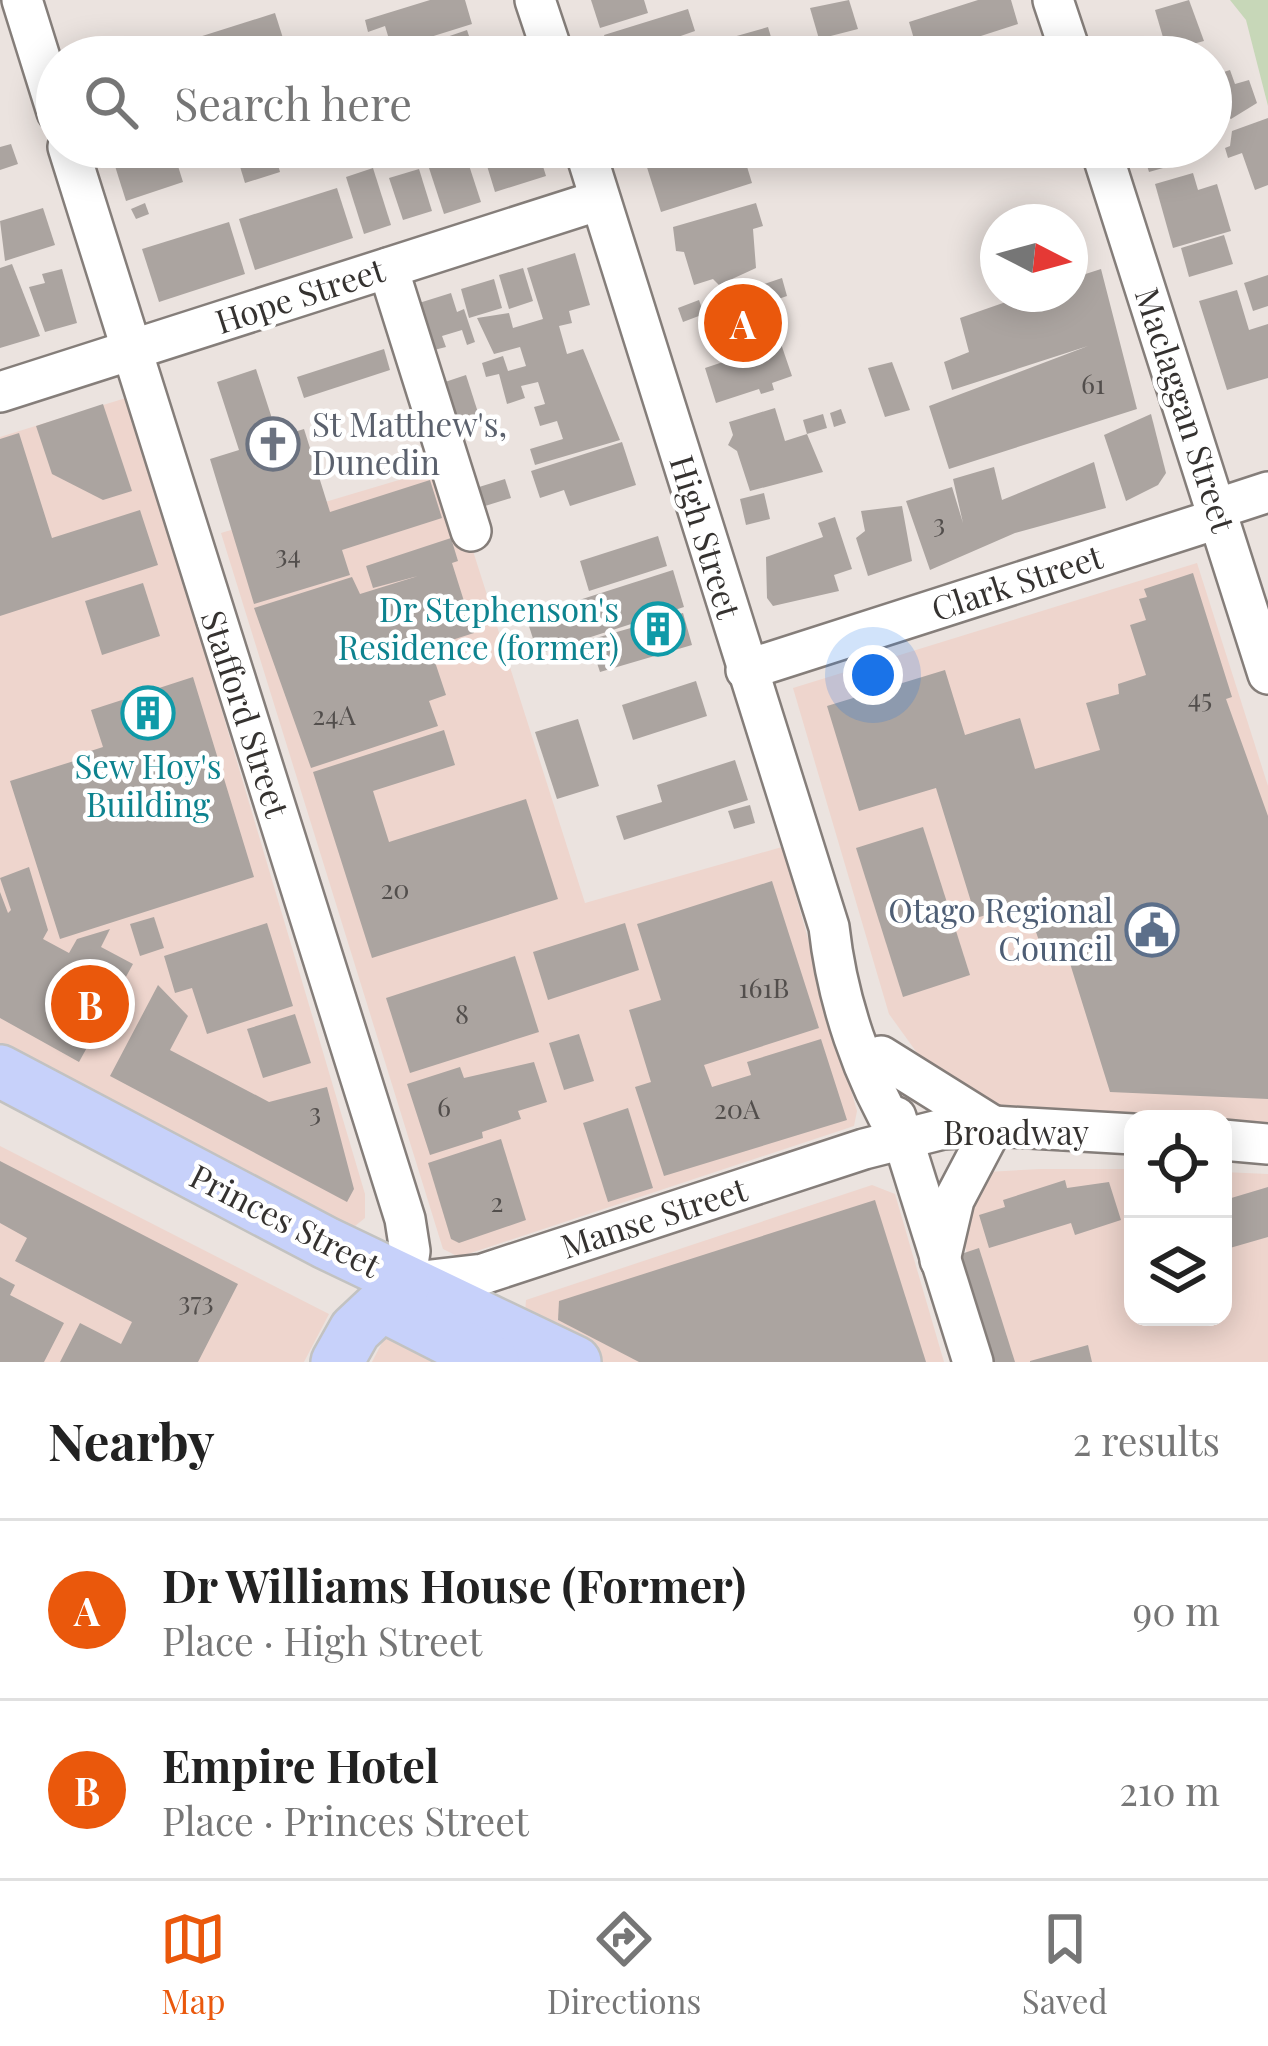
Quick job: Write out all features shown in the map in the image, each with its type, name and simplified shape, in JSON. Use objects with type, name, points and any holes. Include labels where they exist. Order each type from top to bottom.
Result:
[{"type":"main road","name":"Princes Street","points":[[0,1072],[393,1293],[493,1362]]},
{"type":"main road","name":"Princes Street","points":[[0,1111],[393,1293],[575,1362]]},
{"type":"main road","points":[[337,1362],[355,1330],[393,1293]]},
{"type":"street","points":[[22,0],[36,45]]},
{"type":"street","points":[[535,0],[547,36]]},
{"type":"street","points":[[1053,0],[1065,36]]},
{"type":"street","name":"Stafford Street","points":[[74,168],[405,1219],[410,1251],[393,1293]]},
{"type":"street","name":"High Street","points":[[590,168],[829,927],[833,964],[875,1097],[901,1139]]},
{"type":"street","name":"Maclaggan Street","points":[[1107,168],[1268,674]]},
{"type":"street","name":"Hope Street","points":[[0,392],[600,200]]},
{"type":"street","points":[[388,268],[471,531]]},
{"type":"street","name":"Clark Street","points":[[746,670],[1218,513],[1268,492]]},
{"type":"street","name":"High Street","points":[[829,927],[849,959],[973,1362]]},
{"type":"street","points":[[881,1056],[993,1126],[954,1200],[940,1259]]},
{"type":"street","name":"Broadway","points":[[901,1139],[993,1126],[1124,1134]]},
{"type":"street","name":"Manse Street","points":[[393,1293],[484,1274],[901,1139]]},
{"type":"shaded area","points":[[129,397],[365,1194],[365,1218],[355,1226],[331,1222],[0,1048],[0,437]]},
{"type":"shaded area","points":[[446,466],[585,903],[782,847],[857,1111],[854,1126],[459,1257],[443,1249],[221,533]]},
{"type":"shaded area","points":[[1197,563],[1268,786],[1268,1123],[1232,1121],[1232,1110],[1124,1110],[1124,1116],[974,1108],[941,1086],[889,1014],[793,688]]},
{"type":"shaded area","points":[[0,1146],[329,1314],[304,1362],[0,1362]]},
{"type":"shaded area","points":[[1124,1169],[1124,1326],[1232,1326],[1232,1172],[1268,1174],[1268,1362],[1000,1362],[947,1187],[969,1173]]},
{"type":"shaded area","points":[[872,1185],[895,1194],[944,1362],[598,1362],[525,1313],[526,1300]]},
{"type":"shaded area","points":[[387,1333],[437,1362],[372,1362]]},
{"type":"green space","points":[[1230,0],[1268,0],[1268,106],[1246,20]]},
{"type":"building","points":[[430,0],[465,0],[472,24],[434,36],[388,36],[385,26],[368,32],[365,20]]},
{"type":"building","points":[[591,0],[644,0],[648,13],[600,28]]},
{"type":"building","points":[[849,0],[858,29],[818,36],[810,8]]},
{"type":"building","points":[[978,0],[1011,0],[1018,24],[981,36],[913,36],[909,22]]},
{"type":"building","points":[[1189,0],[1202,36],[1163,36],[1155,10]]},
{"type":"building","points":[[688,9],[695,31],[681,36],[604,35]]},
{"type":"building","points":[[275,13],[282,36],[202,36]]},
{"type":"building","points":[[768,27],[771,36],[736,36]]},
{"type":"building","points":[[1232,76],[1235,84],[1249,80],[1257,103],[1232,118]]},
{"type":"building","points":[[1268,118],[1268,185],[1255,190],[1242,153],[1232,157],[1232,131]]},
{"type":"building","points":[[11,144],[18,164],[0,170],[0,147]]},
{"type":"building","points":[[116,168],[179,168],[183,182],[126,201]]},
{"type":"building","points":[[240,168],[279,168],[280,172],[245,183]]},
{"type":"building","points":[[373,168],[391,225],[364,234],[346,177]]},
{"type":"building","points":[[429,168],[470,168],[481,202],[444,214]]},
{"type":"building","points":[[488,168],[544,168],[546,176],[495,192]]},
{"type":"building","points":[[647,168],[747,168],[752,183],[661,212]]},
{"type":"building","points":[[419,169],[432,211],[403,220],[389,178]]},
{"type":"building","points":[[1193,173],[1198,190],[1217,184],[1231,231],[1173,248],[1155,184]]},
{"type":"building","points":[[337,188],[353,238],[255,270],[239,219]]},
{"type":"building","points":[[145,203],[149,214],[136,219],[131,209]]},
{"type":"building","points":[[756,203],[763,226],[753,229],[756,268],[719,285],[713,279],[694,285],[684,252],[676,251],[673,227]]},
{"type":"building","points":[[43,208],[55,245],[5,261],[0,221]]},
{"type":"building","points":[[229,222],[245,274],[159,302],[142,249]]},
{"type":"building","points":[[1224,235],[1233,264],[1189,277],[1181,248]]},
{"type":"building","points":[[575,253],[590,305],[569,311],[572,323],[559,326],[567,354],[583,349],[620,440],[535,465],[530,449],[563,439],[557,421],[540,426],[534,407],[545,404],[538,382],[521,386],[525,398],[507,404],[499,374],[486,377],[482,363],[503,356],[508,371],[526,366],[520,347],[494,354],[477,318],[509,313],[513,328],[543,319],[527,268]]},
{"type":"building","points":[[12,264],[40,336],[0,348],[0,268]]},
{"type":"building","points":[[523,268],[533,301],[509,309],[499,275]]},
{"type":"building","points":[[62,269],[77,323],[45,332],[29,287],[45,283],[42,274]]},
{"type":"building","points":[[1101,269],[1137,409],[949,469],[929,406],[1088,346],[952,390],[944,362],[969,352],[960,318],[980,311],[1088,312],[1088,273]]},
{"type":"building","points":[[1268,275],[1268,306],[1253,311],[1244,283]]},
{"type":"building","points":[[782,278],[787,296],[767,303],[792,376],[772,383],[774,390],[761,394],[759,389],[716,403],[705,368],[741,356],[736,341],[721,347],[706,304]]},
{"type":"building","points":[[494,279],[502,308],[469,318],[461,289]]},
{"type":"building","points":[[1237,290],[1249,330],[1268,324],[1268,378],[1227,390],[1199,301]]},
{"type":"building","points":[[451,293],[457,312],[464,309],[475,342],[467,345],[462,330],[442,336],[446,347],[434,350],[419,303]]},
{"type":"building","points":[[699,300],[704,314],[683,322],[678,308]]},
{"type":"building","points":[[384,349],[390,370],[304,398],[297,377]]},
{"type":"building","points":[[892,362],[910,410],[885,417],[868,368]]},
{"type":"building","points":[[256,369],[278,437],[304,429],[330,512],[430,480],[442,518],[342,550],[350,575],[254,604],[210,459],[239,450],[217,382]]},
{"type":"building","points":[[466,375],[482,425],[461,431],[445,382]]},
{"type":"building","points":[[103,404],[132,491],[103,500],[52,474],[36,426]]},
{"type":"building","points":[[775,408],[785,441],[807,434],[823,472],[750,491],[737,451],[728,445],[733,435],[729,422]]},
{"type":"building","points":[[841,409],[846,423],[834,427],[830,413]]},
{"type":"building","points":[[823,414],[827,428],[807,434],[803,420]]},
{"type":"building","points":[[1151,414],[1166,473],[1158,485],[1126,501],[1104,435]]},
{"type":"building","points":[[19,433],[52,538],[140,510],[158,565],[0,616],[0,439]]},
{"type":"building","points":[[622,442],[636,485],[570,506],[564,490],[540,498],[531,471]]},
{"type":"building","points":[[1094,462],[1106,508],[1015,533],[930,570],[906,501],[952,487],[963,523],[953,479],[994,467],[1002,500]]},
{"type":"building","points":[[505,479],[511,498],[485,506],[479,487]]},
{"type":"building","points":[[764,493],[770,519],[746,525],[740,499]]},
{"type":"building","points":[[902,506],[912,561],[868,576],[856,538],[865,531],[861,511]]},
{"type":"building","points":[[835,517],[852,569],[834,575],[839,591],[773,606],[767,598],[766,557],[823,537],[818,523]]},
{"type":"building","points":[[658,536],[667,566],[589,591],[580,561]]},
{"type":"building","points":[[451,538],[458,561],[452,563],[474,633],[430,647],[446,695],[429,701],[438,726],[311,768],[254,608],[352,577],[360,594],[418,576],[373,588],[366,566]]},
{"type":"building","points":[[673,570],[684,607],[538,654],[526,617]]},
{"type":"building","points":[[1193,573],[1232,697],[1226,699],[1268,816],[1268,1099],[1110,1092],[1068,957],[1047,964],[1026,903],[976,918],[936,788],[859,811],[827,706],[945,670],[965,735],[1020,718],[1035,769],[1100,750],[1086,703],[1119,694],[1118,684],[1146,675],[1130,625],[1146,620],[1139,599],[1147,597],[1144,589]]},
{"type":"building","points":[[143,583],[160,636],[102,655],[85,601]]},
{"type":"building","name":"Dr Stephenson's Residence (former)","points":[[683,613],[692,645],[600,672],[595,657],[572,663],[568,646]]},
{"type":"building","points":[[193,677],[254,877],[60,939],[10,781],[74,761],[81,773],[75,756],[103,747],[91,710]]},
{"type":"building","points":[[696,681],[707,716],[633,740],[622,705]]},
{"type":"building","points":[[578,719],[599,786],[557,799],[535,732]]},
{"type":"building","points":[[444,730],[455,765],[373,791],[389,842],[526,799],[558,899],[372,958],[313,772]]},
{"type":"building","points":[[735,760],[748,800],[624,840],[616,816],[662,802],[657,785]]},
{"type":"building","points":[[750,805],[755,823],[734,829],[728,811]]},
{"type":"building","points":[[923,827],[970,975],[903,997],[856,848]]},
{"type":"building","points":[[29,867],[48,930],[43,939],[69,953],[77,939],[110,929],[101,947],[133,964],[79,1062],[0,1018],[0,892],[8,913],[11,910],[0,878]]},
{"type":"building","points":[[772,881],[819,1028],[704,1065],[712,1087],[751,1075],[747,1062],[821,1039],[847,1120],[664,1176],[635,1087],[651,1082],[629,1010],[661,1000],[637,924]]},
{"type":"building","points":[[154,917],[164,948],[140,956],[130,924]]},
{"type":"building","points":[[267,923],[293,1006],[207,1034],[192,988],[175,993],[164,956]]},
{"type":"building","points":[[625,923],[639,970],[548,1000],[533,952]]},
{"type":"building","points":[[515,956],[539,1032],[410,1073],[386,998]]},
{"type":"building","points":[[158,985],[188,1016],[170,1050],[269,1102],[327,1087],[354,1189],[347,1202],[110,1076]]},
{"type":"building","points":[[295,1014],[311,1063],[263,1078],[247,1029]]},
{"type":"building","points":[[579,1034],[594,1081],[564,1090],[549,1043]]},
{"type":"building","points":[[534,1062],[547,1102],[518,1111],[521,1119],[482,1132],[483,1138],[430,1155],[407,1084],[460,1067],[464,1078]]},
{"type":"building","points":[[628,1108],[653,1188],[608,1202],[583,1123]]},
{"type":"building","points":[[501,1139],[526,1220],[459,1243],[451,1239],[428,1163]]},
{"type":"building","points":[[0,1161],[238,1284],[198,1362],[60,1362],[80,1323],[121,1344],[132,1322],[15,1261],[27,1238],[0,1223]]},
{"type":"building","points":[[1065,1180],[1067,1188],[1109,1182],[1121,1220],[1075,1235],[1071,1223],[989,1248],[979,1215],[1005,1207],[1003,1200]]},
{"type":"building","points":[[1268,1187],[1268,1237],[1232,1247],[1232,1198]]},
{"type":"building","points":[[875,1200],[926,1362],[639,1362],[558,1320],[559,1301]]},
{"type":"building","points":[[979,1248],[1015,1362],[994,1362],[961,1254]]},
{"type":"building","points":[[0,1277],[15,1285],[10,1295],[64,1323],[44,1362],[0,1362]]},
{"type":"building","points":[[1088,1345],[1092,1362],[1030,1362],[1030,1361]]},
{"type":"place","name":"Dr Williams House (Former)","points":[[743,323]]},
{"type":"place","name":"St Matthew's, Dunedin","points":[[273,444]]},
{"type":"place","name":"Dr Stephenson's Residence (former)","points":[[658,629]]},
{"type":"place","name":"Sew Hoy's Building","points":[[148,713]]},
{"type":"place","name":"Otago Regional Council","points":[[1152,930]]},
{"type":"place","name":"Empire Hotel","points":[[90,1004]]}]
